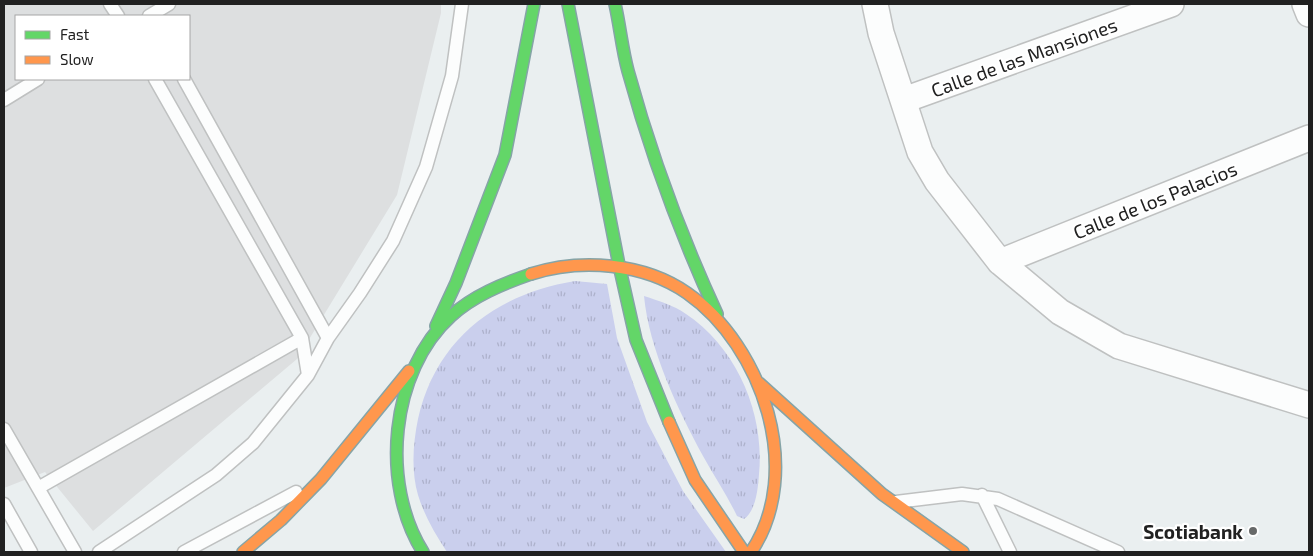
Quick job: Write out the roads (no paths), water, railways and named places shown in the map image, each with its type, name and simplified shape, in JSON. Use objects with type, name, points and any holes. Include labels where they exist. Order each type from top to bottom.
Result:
[{"type":"main road","points":[[427,345],[456,283],[505,155],[520,86],[534,4]]},
{"type":"main road","points":[[568,4],[619,265],[636,340],[663,413],[695,480],[744,552]]},
{"type":"main road","points":[[615,4],[628,70],[668,199],[687,250],[724,329],[755,378],[770,424],[773,469],[767,526],[760,542],[751,552]]},
{"type":"main road","points":[[243,552],[281,520],[321,479],[415,364],[427,345],[454,312],[489,290],[527,274],[569,266],[619,265],[663,280],[685,291],[724,329]]},
{"type":"main road","points":[[415,364],[400,425],[398,456],[400,491],[408,519],[423,552]]},
{"type":"main road","points":[[755,378],[891,503],[928,531],[963,552]]},
{"type":"street","points":[[875,4],[881,32],[920,152],[932,174],[1000,262],[1060,312],[1120,346],[1309,405]]},
{"type":"street","name":"Calle de las Mansiones","points":[[904,100],[1171,4]]},
{"type":"street","points":[[1305,4],[1309,14]]},
{"type":"street","name":"Calle de los Palacios","points":[[1000,262],[1309,138]]},
{"type":"lane","points":[[110,4],[117,15]]},
{"type":"lane","points":[[152,15],[169,4]]},
{"type":"lane","points":[[99,552],[216,475],[253,443],[308,375],[328,338],[360,293],[393,241],[426,167],[452,76],[462,4]]},
{"type":"lane","points":[[4,100],[36,80]]},
{"type":"lane","points":[[156,80],[302,338],[308,375]]},
{"type":"lane","points":[[185,80],[328,338]]},
{"type":"lane","points":[[38,488],[302,338]]},
{"type":"lane","points":[[4,429],[75,552]]},
{"type":"lane","points":[[184,552],[321,479]]},
{"type":"lane","points":[[891,503],[962,494],[998,498],[1118,552]]},
{"type":"lane","points":[[982,495],[1010,552]]},
{"type":"lane","points":[[4,504],[32,552]]},
{"type":"place","name":"Scotiabank","points":[[1253,531]]}]
